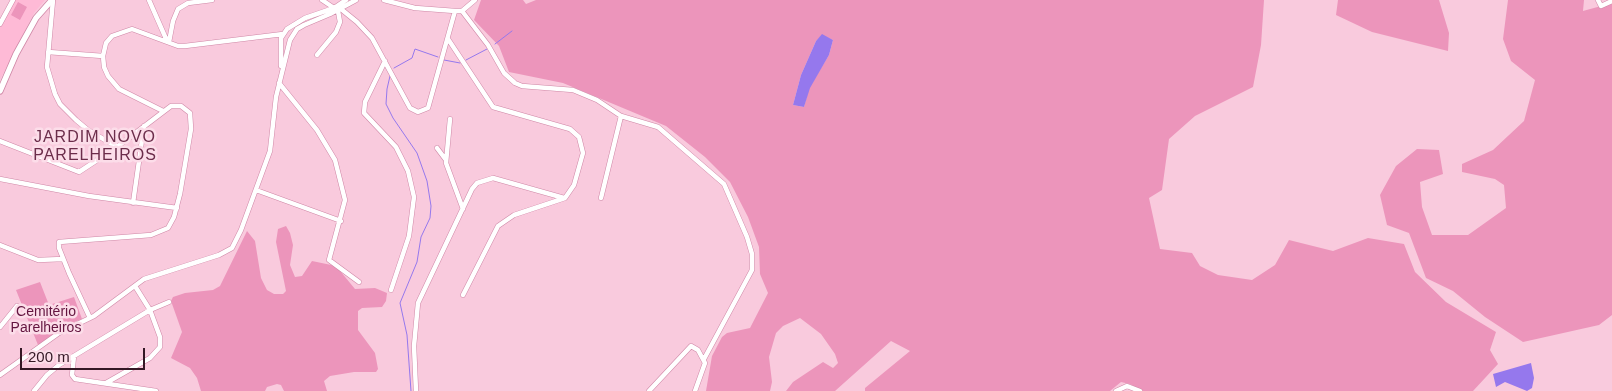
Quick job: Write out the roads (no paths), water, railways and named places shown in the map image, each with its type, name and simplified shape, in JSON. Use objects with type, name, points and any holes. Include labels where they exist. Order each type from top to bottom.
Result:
[{"type":"main road","points":[[0,91],[16,54],[36,18],[53,0]]},
{"type":"street","points":[[0,24],[12,0]]},
{"type":"street","points":[[53,0],[48,52],[48,75],[60,104],[88,130],[117,147]]},
{"type":"street","points":[[149,0],[168,41]]},
{"type":"street","points":[[168,41],[176,12],[187,1],[212,0]]},
{"type":"street","points":[[322,0],[365,30],[385,61],[410,108],[413,111],[422,112],[428,108],[455,12]]},
{"type":"street","points":[[282,70],[280,43],[283,34],[294,23],[337,9],[346,0]]},
{"type":"street","points":[[0,376],[65,330],[90,318],[155,274],[227,252],[236,241],[270,151],[279,83],[290,40],[297,29],[356,0]]},
{"type":"street","points":[[384,0],[415,8],[455,12],[462,11],[475,0]]},
{"type":"street","points":[[1598,0],[1601,6],[1612,1]]},
{"type":"street","points":[[317,55],[326,47],[336,32],[340,18],[337,9]]},
{"type":"street","points":[[462,11],[488,45],[504,73],[515,83],[522,86],[572,90],[597,100],[621,116],[664,130],[716,175],[729,191],[752,254],[752,270],[704,360],[703,370],[695,391]]},
{"type":"street","points":[[163,112],[135,99],[112,83],[104,67],[103,56],[106,43],[112,36],[124,30],[141,30],[185,46],[283,34]]},
{"type":"street","points":[[448,39],[493,107],[565,128],[579,137],[583,153],[574,185],[565,198],[514,215],[498,226],[463,295]]},
{"type":"street","points":[[48,52],[103,56]]},
{"type":"street","points":[[385,61],[365,102],[364,112],[396,147],[408,171],[414,197],[410,232],[390,290]]},
{"type":"street","points":[[279,83],[317,130],[336,160],[345,200],[341,221],[329,260],[359,282]]},
{"type":"street","points":[[0,141],[76,172],[117,147],[163,112],[177,105],[188,110],[191,120],[177,208],[168,228],[157,234],[59,242],[63,258],[90,318]]},
{"type":"street","points":[[601,198],[621,116]]},
{"type":"street","points":[[446,160],[450,119]]},
{"type":"street","points":[[133,203],[144,126]]},
{"type":"street","points":[[437,148],[446,160],[463,209]]},
{"type":"street","points":[[416,391],[414,346],[418,303],[472,189],[485,179],[502,180],[565,198]]},
{"type":"street","points":[[0,180],[133,203],[177,208]]},
{"type":"street","points":[[256,190],[341,221]]},
{"type":"street","points":[[0,244],[38,260],[63,258]]},
{"type":"street","points":[[106,383],[159,350],[160,337],[150,310],[135,286]]},
{"type":"street","points":[[34,391],[47,375],[74,356],[150,310],[169,302]]},
{"type":"street","points":[[0,327],[17,306]]},
{"type":"street","points":[[648,391],[663,377],[687,348],[696,348],[704,360]]},
{"type":"street","points":[[74,356],[72,377],[156,391]]},
{"type":"street","points":[[1116,391],[1127,386],[1140,391]]},
{"type":"waterway","points":[[495,44],[512,31]]},
{"type":"waterway","points":[[394,68],[412,58],[415,49],[438,57]]},
{"type":"waterway","points":[[466,60],[487,49]]},
{"type":"waterway","points":[[444,60],[460,63]]},
{"type":"waterway","points":[[390,76],[386,104],[393,118],[417,153],[427,181],[431,206],[430,218],[421,237],[417,262],[400,303],[407,335],[411,391]]},
{"type":"district","name":"JARDIM NOVO PARELHEIROS","points":[[95,147]]},
{"type":"park label","name":"Cemitério Parelheiros","points":[[46,320]]}]
